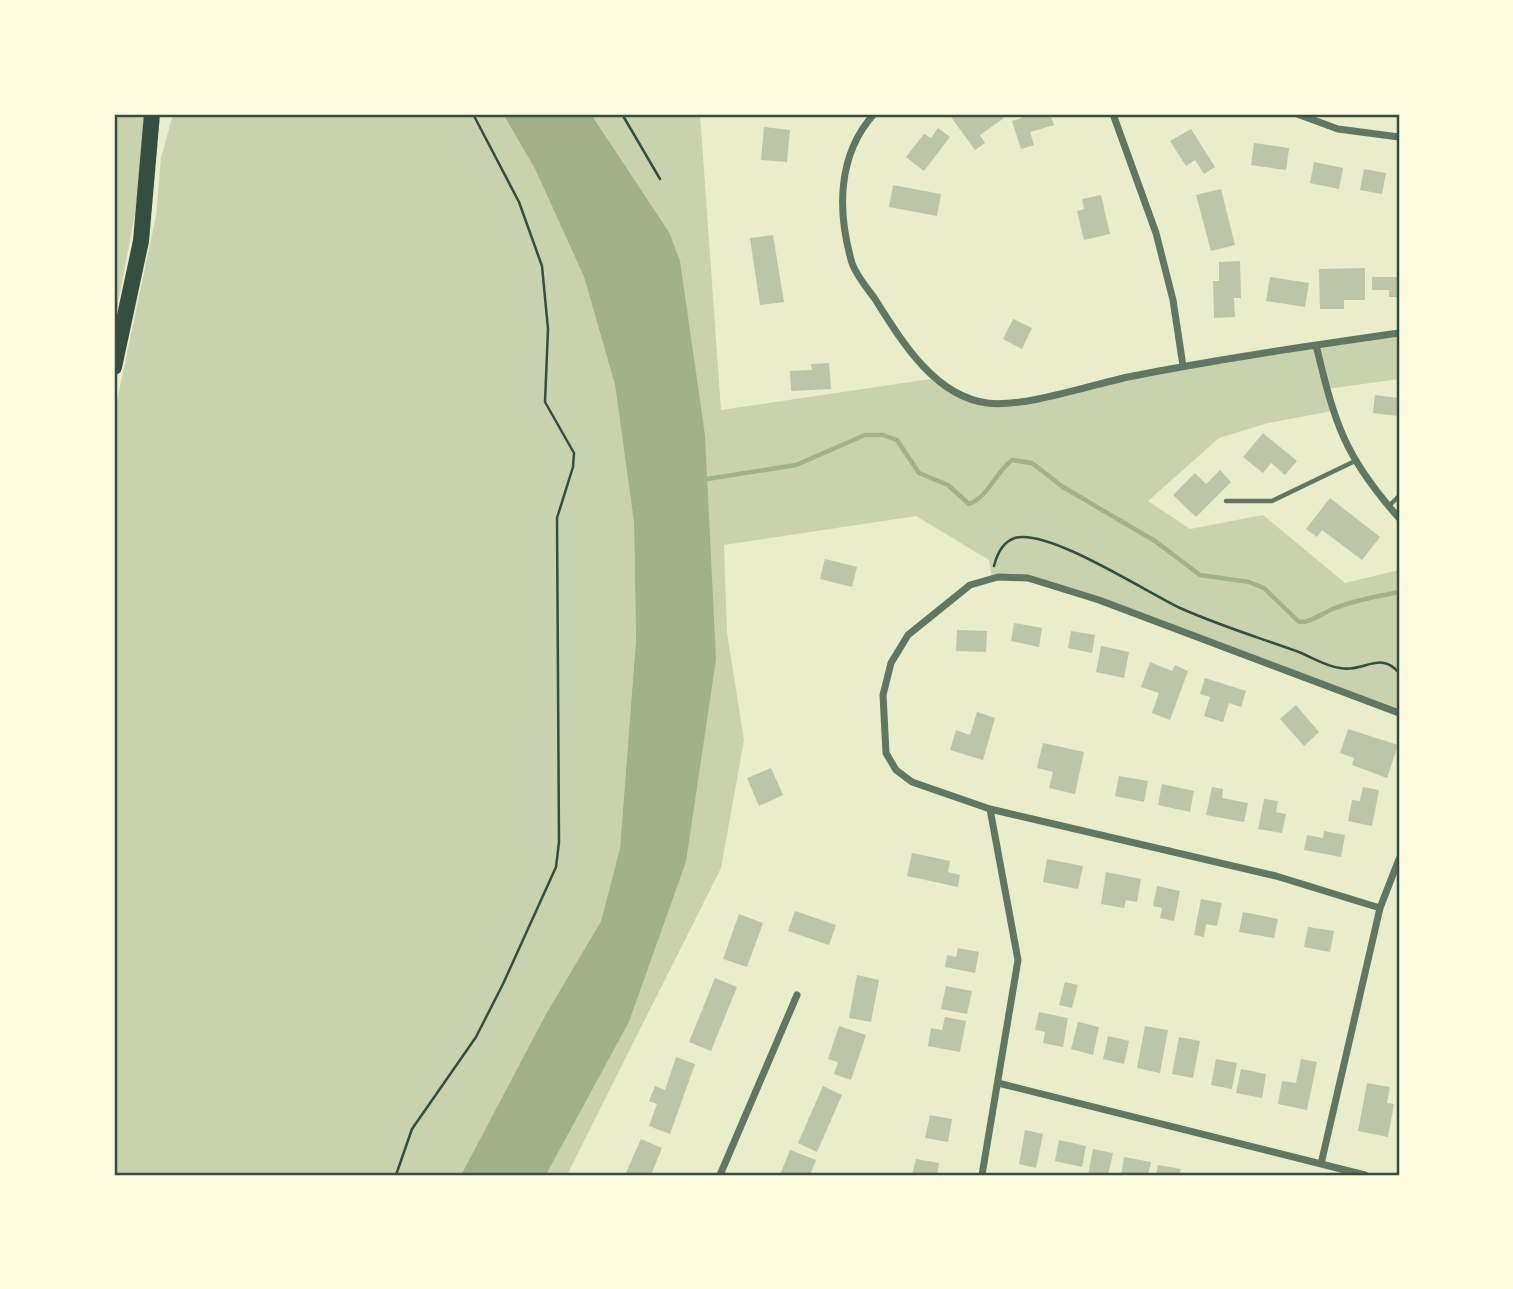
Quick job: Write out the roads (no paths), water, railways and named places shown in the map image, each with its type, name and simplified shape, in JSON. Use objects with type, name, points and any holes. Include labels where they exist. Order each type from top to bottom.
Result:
[{"type":"highway","points":[[114,367],[141,241],[152,114]]},
{"type":"street","points":[[874,114],[860,129],[847,159],[841,213],[853,266],[909,352],[953,392],[988,403],[1008,401],[1183,366],[1399,333]]},
{"type":"street","points":[[1114,114],[1156,233],[1173,300],[1183,366]]},
{"type":"street","points":[[1297,114],[1338,129],[1399,137]]},
{"type":"street","points":[[1316,345],[1332,411],[1355,461],[1399,518]]},
{"type":"street","points":[[1380,908],[1276,876],[990,809],[922,786],[896,770],[886,753],[883,695],[891,663],[908,635],[970,585],[995,578],[1028,578],[1099,600],[1399,713]]},
{"type":"street","points":[[982,1175],[1018,960],[990,809]]},
{"type":"street","points":[[1321,1164],[1380,908],[1399,859]]},
{"type":"street","points":[[720,1175],[797,995]]},
{"type":"street","points":[[998,1083],[1365,1175]]},
{"type":"lane","points":[[1226,501],[1272,501],[1355,461]]},
{"type":"lane","points":[[1389,506],[1399,496]]},
{"type":"waterway","points":[[707,479],[796,465],[865,435],[883,435],[897,440],[919,473],[948,485],[969,504],[982,496],[1012,460],[1032,463],[1063,487],[1155,541],[1200,575],[1249,582],[1264,588],[1299,622],[1350,603],[1399,592]]}]
